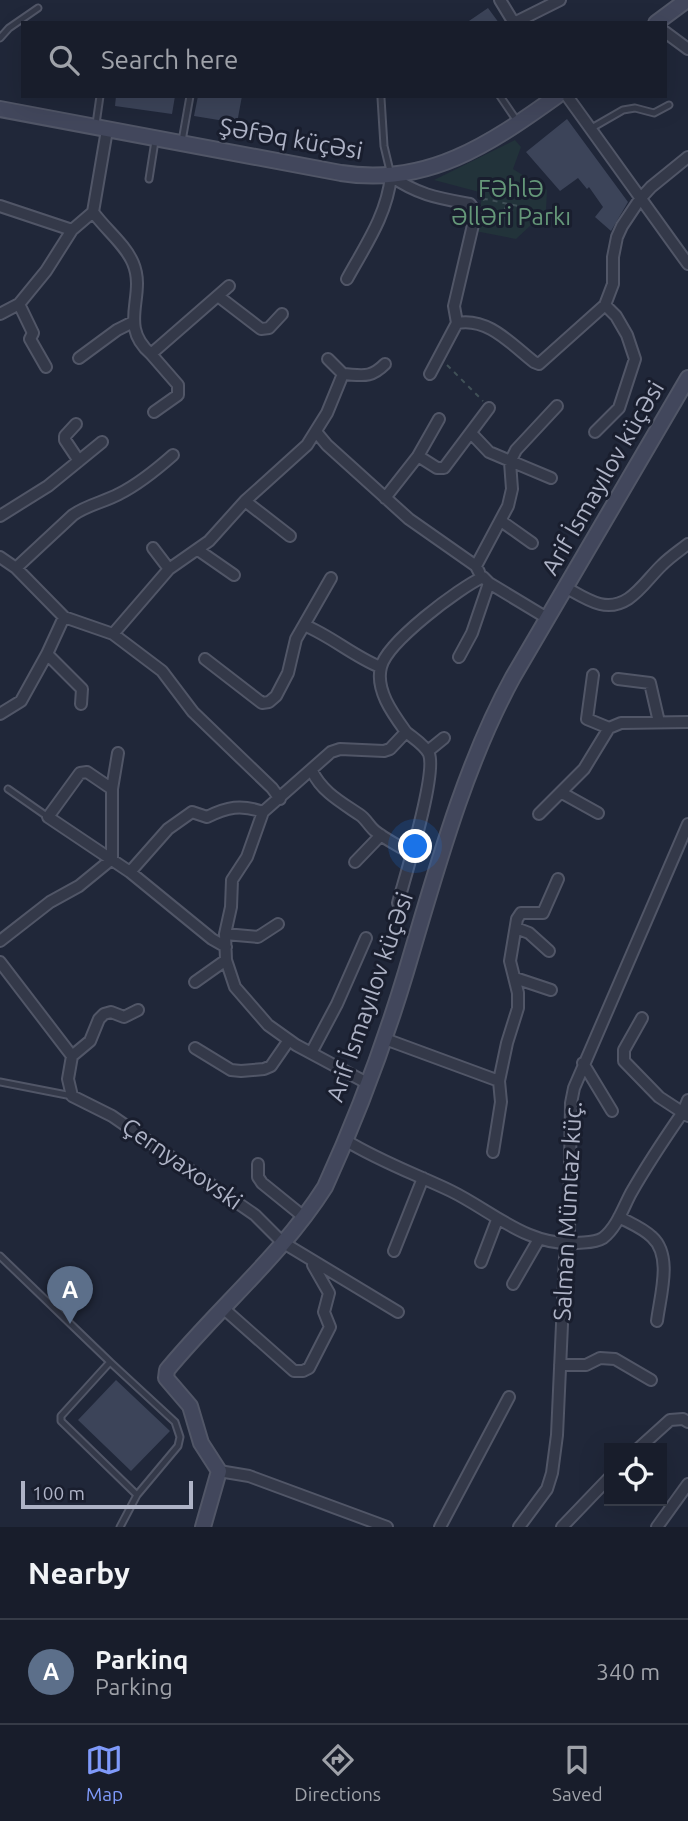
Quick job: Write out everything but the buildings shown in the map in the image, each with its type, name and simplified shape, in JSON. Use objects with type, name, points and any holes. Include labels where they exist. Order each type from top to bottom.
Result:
[{"type":"street","points":[[500,0],[513,21]]},
{"type":"street","points":[[518,21],[560,0]]},
{"type":"street","points":[[659,21],[687,0]]},
{"type":"street","points":[[667,33],[688,49]]},
{"type":"street","name":"Şəfəq küçəsi","points":[[0,109],[341,173],[391,176],[436,165],[467,153],[519,124],[554,98]]},
{"type":"street","points":[[568,98],[688,264]]},
{"type":"street","points":[[101,129],[93,212],[126,251],[133,264],[137,277],[133,322],[136,338],[178,385],[179,390],[178,395],[154,412]]},
{"type":"street","points":[[457,323],[471,320],[485,325],[539,364],[605,304],[614,284],[613,257],[617,237],[640,199],[688,157]]},
{"type":"street","points":[[347,279],[382,214],[389,194],[391,176],[409,189],[427,196],[474,207],[476,212],[454,306],[457,323],[430,374]]},
{"type":"street","points":[[0,206],[72,230]]},
{"type":"street","points":[[0,314],[19,303],[46,271],[72,230],[93,212]]},
{"type":"street","points":[[150,354],[229,286]]},
{"type":"street","points":[[218,296],[261,329],[269,328],[282,314]]},
{"type":"street","points":[[19,303],[33,333],[30,339],[46,367]]},
{"type":"street","points":[[595,432],[619,408],[635,359],[627,335],[605,304]]},
{"type":"street","points":[[79,358],[124,325],[133,322]]},
{"type":"street","points":[[328,359],[343,374],[375,374],[385,364]]},
{"type":"street","points":[[113,634],[169,569],[209,541],[245,501],[307,445],[317,433],[343,374]]},
{"type":"street","name":"Arif İsmayılov küçəsi","points":[[219,1471],[201,1443],[190,1406],[169,1383],[166,1374],[304,1217],[325,1187],[385,1039],[431,888],[489,724],[547,618],[688,378]]},
{"type":"street","points":[[476,566],[501,521],[512,489],[510,462],[516,450],[557,406]]},
{"type":"street","points":[[418,456],[437,468],[444,468],[489,408]]},
{"type":"street","points":[[385,498],[418,456],[439,419]]},
{"type":"street","points":[[76,424],[65,436],[65,440],[79,461]]},
{"type":"street","points":[[317,433],[417,525],[476,566],[486,580],[547,618]]},
{"type":"street","points":[[471,433],[488,452],[551,478]]},
{"type":"street","points":[[0,516],[48,486],[102,442]]},
{"type":"street","points":[[16,568],[73,514],[117,496],[146,478],[173,456]]},
{"type":"street","points":[[245,501],[290,536]]},
{"type":"street","points":[[501,521],[532,543]]},
{"type":"street","points":[[565,587],[604,606],[621,603],[631,598],[663,564],[688,544]]},
{"type":"street","points":[[153,548],[169,569]]},
{"type":"street","points":[[198,550],[234,575]]},
{"type":"street","points":[[0,557],[16,568],[64,617],[113,634],[162,671],[193,712],[272,788],[279,799]]},
{"type":"street","points":[[205,659],[262,703],[269,702],[288,673],[296,639],[331,578]]},
{"type":"street","points":[[459,657],[472,633],[486,580]]},
{"type":"street","points":[[398,903],[412,855],[430,759],[428,751],[406,732],[390,710],[382,689],[380,667],[416,625],[453,595],[486,580]]},
{"type":"street","points":[[0,714],[21,701],[64,617]]},
{"type":"street","points":[[304,625],[324,633],[364,660],[380,667]]},
{"type":"street","points":[[47,654],[82,689],[81,704]]},
{"type":"street","points":[[593,675],[587,719],[609,728]]},
{"type":"street","points":[[618,679],[650,682],[659,722]]},
{"type":"street","points":[[539,814],[584,769],[609,728],[621,723],[688,722]]},
{"type":"street","points":[[367,1083],[310,1053],[268,1025],[235,987],[226,960],[225,934],[231,907],[232,880],[247,857],[263,811],[331,752],[340,749],[384,751],[390,749],[406,732]]},
{"type":"street","points":[[428,751],[444,738]]},
{"type":"street","points":[[112,859],[112,789],[118,753]]},
{"type":"street","points":[[312,771],[327,793],[363,817],[371,828],[412,855]]},
{"type":"street","points":[[112,789],[87,772],[80,773],[48,817],[130,872],[212,939],[226,947]]},
{"type":"street","points":[[562,793],[598,813]]},
{"type":"street","points":[[130,872],[167,829],[192,812],[207,817],[225,808],[240,806],[263,811]]},
{"type":"street","name":"Salman Mümtaz küç.","points":[[519,1527],[547,1489],[557,1435],[571,1103],[583,1063],[608,1012],[688,824]]},
{"type":"street","points":[[355,862],[381,835]]},
{"type":"street","points":[[0,941],[50,902],[79,886],[112,859]]},
{"type":"street","points":[[493,1152],[501,1102],[499,1081],[518,1008],[518,993],[510,961],[516,928],[521,914],[543,913],[558,879]]},
{"type":"street","points":[[225,934],[258,937],[278,924]]},
{"type":"street","points":[[516,928],[529,933],[549,951]]},
{"type":"street","points":[[310,1053],[337,1004],[366,938]]},
{"type":"street","points":[[195,982],[226,960]]},
{"type":"street","points":[[0,962],[72,1056]]},
{"type":"street","points":[[515,978],[551,990]]},
{"type":"street","points":[[72,1096],[68,1079],[72,1056],[90,1041],[99,1019],[104,1013],[111,1012],[124,1017],[138,1010]]},
{"type":"street","points":[[642,1018],[624,1050],[624,1061],[659,1097],[685,1114]]},
{"type":"street","points":[[385,1039],[499,1081]]},
{"type":"street","points":[[195,1048],[231,1070],[241,1071],[271,1066],[289,1040]]},
{"type":"street","points":[[583,1063],[612,1111]]},
{"type":"street","name":"Çernyaxovski","points":[[72,1096],[81,1103],[113,1116],[255,1215],[282,1242],[398,1312]]},
{"type":"street","points":[[345,1140],[406,1172],[454,1192],[497,1220],[539,1239],[567,1244],[594,1242],[615,1225],[659,1147],[685,1114],[688,1100]]},
{"type":"street","points":[[258,1164],[258,1177],[262,1184],[304,1217]]},
{"type":"street","points":[[394,1251],[424,1178]]},
{"type":"street","points":[[619,1217],[650,1234],[659,1244],[664,1263],[657,1321]]},
{"type":"street","points":[[481,1262],[497,1220]]},
{"type":"street","points":[[513,1284],[539,1239]]},
{"type":"street","points":[[223,1308],[294,1371],[309,1368],[330,1327],[324,1312],[329,1293],[310,1260]]},
{"type":"street","points":[[560,1365],[586,1364],[600,1358],[615,1359],[651,1380]]},
{"type":"street","points":[[440,1527],[509,1397]]},
{"type":"street","points":[[645,1443],[670,1420],[683,1419],[688,1422]]},
{"type":"street","points":[[203,1527],[219,1471],[248,1476],[387,1527]]},
{"type":"street","points":[[562,1527],[604,1483]]},
{"type":"street","points":[[657,1527],[688,1484]]},
{"type":"lane","points":[[0,38],[9,28],[38,8]]},
{"type":"lane","points":[[100,98],[101,129]]},
{"type":"lane","points":[[182,142],[190,98]]},
{"type":"lane","points":[[381,98],[384,146],[391,176]]},
{"type":"lane","points":[[500,98],[519,124]]},
{"type":"lane","points":[[590,129],[623,110],[635,108],[654,113],[669,105]]},
{"type":"lane","points":[[149,179],[156,138]]},
{"type":"lane","points":[[8,789],[48,817]]},
{"type":"lane","points":[[0,1082],[72,1096]]},
{"type":"lane","points":[[0,1256],[175,1422],[180,1437],[178,1446],[137,1495],[120,1527]]},
{"type":"lane","points":[[110,1362],[61,1416],[61,1421],[137,1495]]},
{"type":"path","points":[[485,199],[523,207]]},
{"type":"path","points":[[504,212],[507,203]]},
{"type":"path","points":[[439,357],[489,408]]},
{"type":"green space","name":"Fəhlə Əlləri Parkı","points":[[515,140],[521,147],[513,169],[547,190],[546,211],[516,239],[475,231],[483,193],[434,180]]},
{"type":"place","name":"Parkinq","points":[[70,1324]]}]
